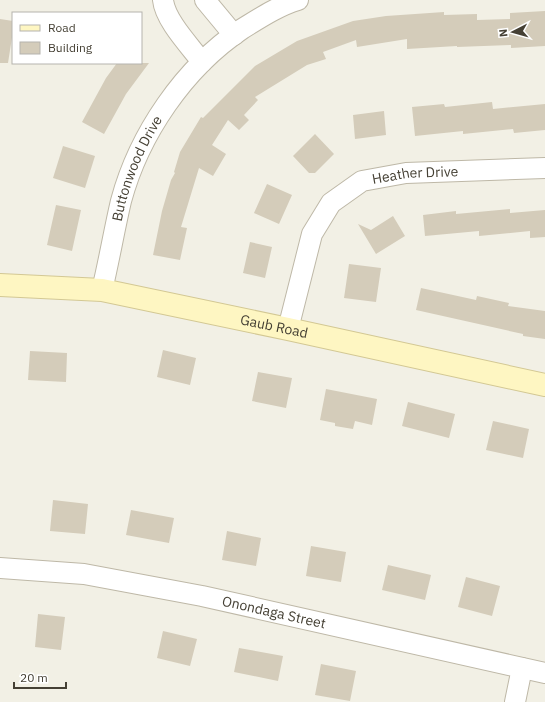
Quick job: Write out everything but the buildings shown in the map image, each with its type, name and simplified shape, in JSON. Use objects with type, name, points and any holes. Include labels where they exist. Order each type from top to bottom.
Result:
[{"type":"street","points":[[163,0],[164,7],[169,18],[202,62]]},
{"type":"street","points":[[205,0],[234,35]]},
{"type":"street","name":"Buttonwood Drive","points":[[102,290],[122,201],[134,165],[170,98],[202,62],[234,35],[264,16],[290,2],[298,0]]},
{"type":"street","name":"Heather Drive","points":[[288,329],[312,234],[331,203],[362,181],[406,173],[545,168]]},
{"type":"street","name":"Gaub Road","points":[[0,285],[102,290],[545,385]]},
{"type":"street","name":"Onondaga Street","points":[[0,568],[84,574],[202,596],[545,673]]},
{"type":"street","points":[[515,702],[522,668]]}]
